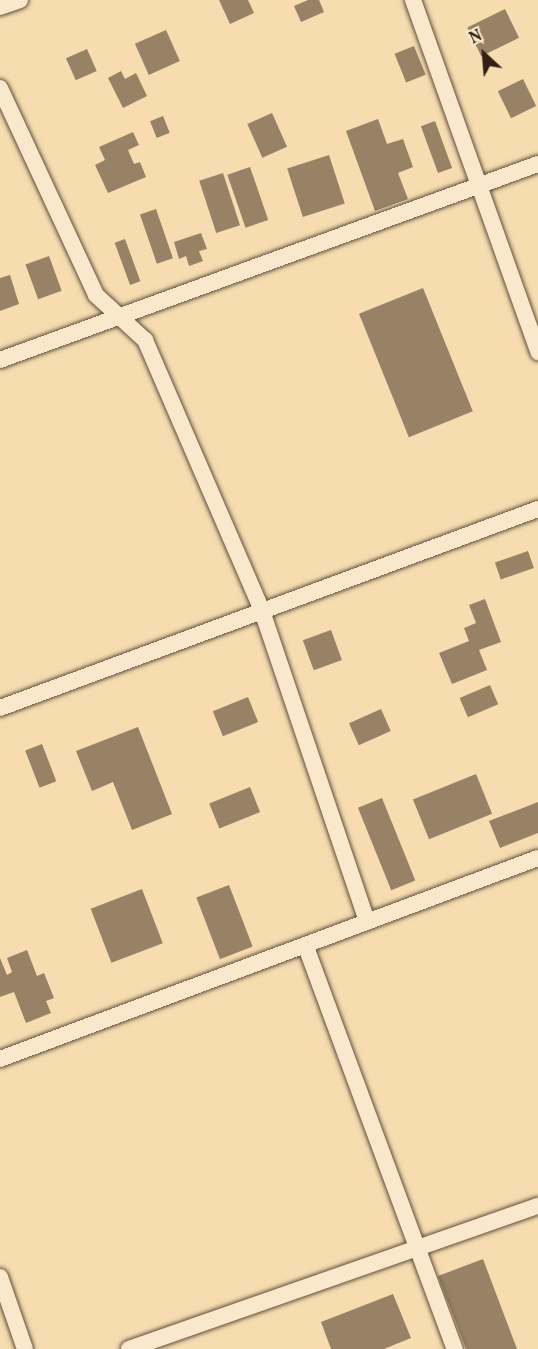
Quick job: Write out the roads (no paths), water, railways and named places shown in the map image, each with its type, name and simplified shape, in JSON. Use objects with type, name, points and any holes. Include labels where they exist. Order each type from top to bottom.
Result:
[{"type":"street","points":[[0,7],[20,0]]},
{"type":"street","points":[[413,0],[538,352]]},
{"type":"street","points":[[0,88],[96,295],[145,340],[262,611],[367,922]]},
{"type":"street","points":[[0,360],[538,164]]},
{"type":"street","points":[[0,708],[538,509]]},
{"type":"street","points":[[0,1059],[306,948],[367,922],[538,858]]},
{"type":"street","points":[[306,948],[455,1349]]},
{"type":"street","points":[[129,1349],[538,1206]]},
{"type":"street","points":[[0,1277],[25,1349]]}]
